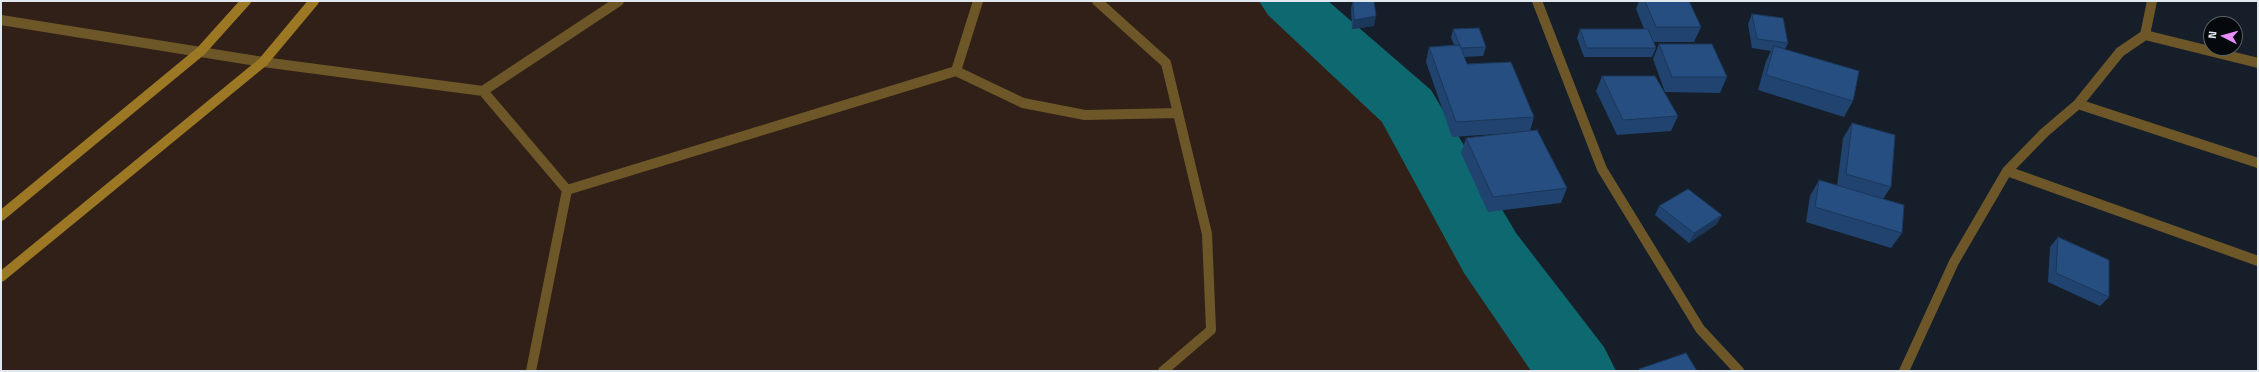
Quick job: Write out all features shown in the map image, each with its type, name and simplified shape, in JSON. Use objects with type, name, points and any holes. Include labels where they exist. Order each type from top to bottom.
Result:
[{"type":"street","points":[[1,216],[201,51],[246,1]]},
{"type":"street","points":[[1,278],[263,62],[314,1]]},
{"type":"street","points":[[1,20],[263,62],[483,91],[619,1]]},
{"type":"street","points":[[956,71],[978,1]]},
{"type":"street","points":[[1097,1],[1166,63],[1207,234],[1211,330],[1163,371]]},
{"type":"street","points":[[1537,1],[1571,93],[1602,169],[1700,329],[1739,371]]},
{"type":"street","points":[[1904,371],[1954,262],[2007,171],[2044,133],[2078,104],[2120,52],[2145,35],[2152,1]]},
{"type":"street","points":[[2145,35],[2258,63]]},
{"type":"street","points":[[567,190],[956,71],[1023,103],[1085,114],[1178,113]]},
{"type":"street","points":[[483,91],[567,190]]},
{"type":"street","points":[[2078,104],[2258,163]]},
{"type":"street","points":[[2007,171],[2258,261]]},
{"type":"street","points":[[531,371],[567,190]]},
{"type":"shaded area","points":[[1,1],[1306,1],[1405,81],[1535,284],[1603,371],[1,371]]},
{"type":"building","points":[[1353,1],[1374,1],[1376,16],[1354,20]]},
{"type":"building","points":[[1645,1],[1689,1],[1701,27],[1656,27]]},
{"type":"building","points":[[1752,14],[1783,18],[1788,43],[1757,39]]},
{"type":"building","points":[[1479,28],[1486,47],[1461,48],[1453,29]]},
{"type":"building","points":[[1580,29],[1648,29],[1656,48],[1587,48]]},
{"type":"building","points":[[1659,44],[1712,44],[1727,77],[1672,77]]},
{"type":"building","points":[[1460,45],[1467,64],[1511,62],[1534,117],[1456,122],[1429,47]]},
{"type":"building","points":[[1774,46],[1859,71],[1853,101],[1766,75]]},
{"type":"building","points":[[1602,76],[1655,76],[1678,116],[1623,120]]},
{"type":"building","points":[[1852,123],[1895,135],[1891,187],[1846,174]]},
{"type":"building","points":[[1537,130],[1567,188],[1493,197],[1466,138]]},
{"type":"building","points":[[1819,180],[1904,205],[1902,233],[1815,207]]},
{"type":"building","points":[[1688,189],[1722,215],[1694,233],[1659,206]]},
{"type":"building","points":[[2058,237],[2109,260],[2109,297],[2056,273]]},
{"type":"building","points":[[1686,353],[1697,371],[1641,371],[1639,369]]},
{"type":"waterway","points":[[1290,1],[1407,107],[1490,253],[1576,371]]}]
